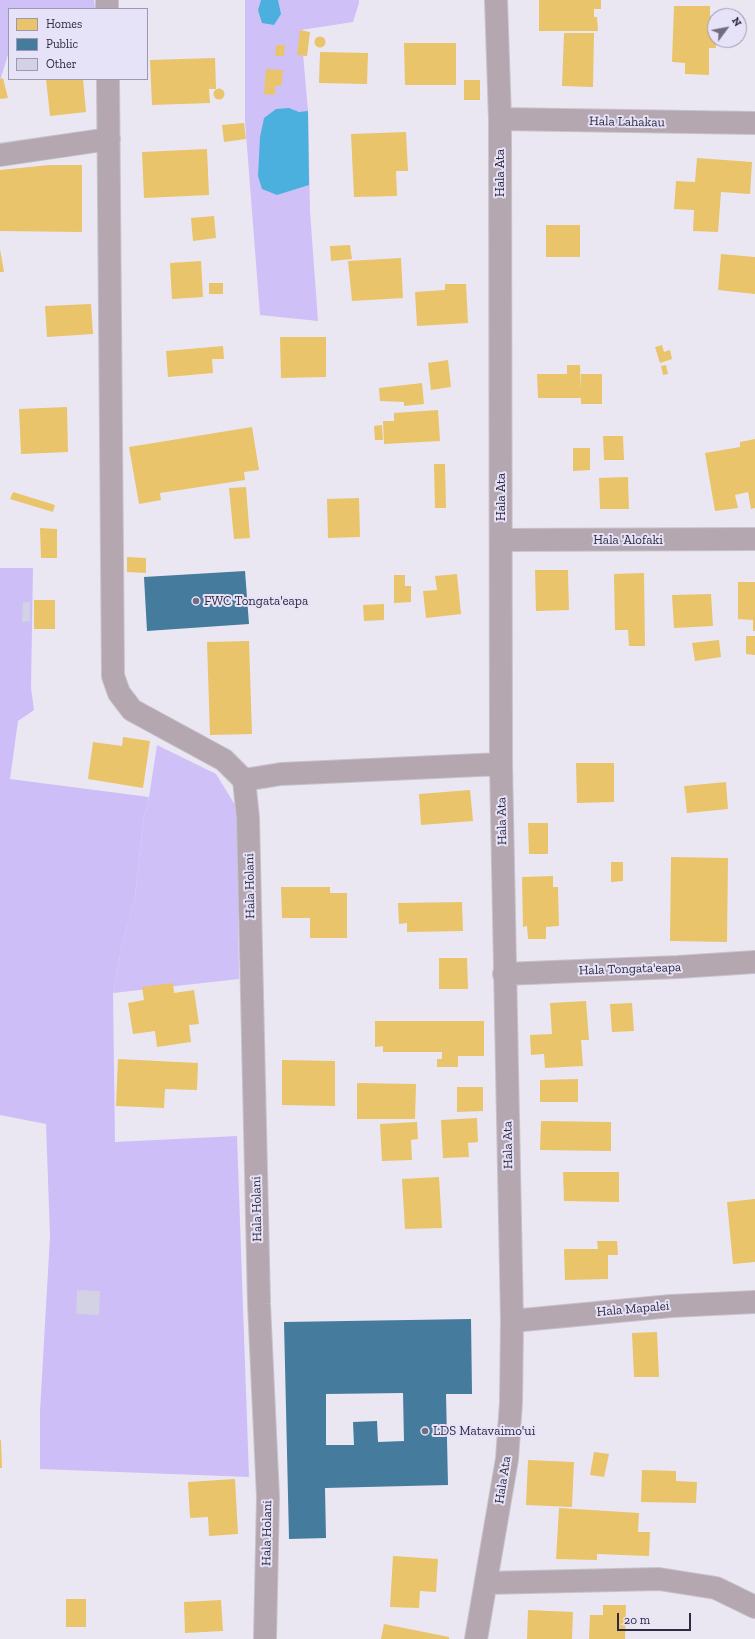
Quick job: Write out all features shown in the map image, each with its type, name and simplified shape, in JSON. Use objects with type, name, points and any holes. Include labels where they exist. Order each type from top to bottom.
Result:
[{"type":"street","name":"Hala Ata","points":[[476,1639],[507,1459],[511,1402],[512,1321],[501,764],[500,119],[496,0]]},
{"type":"street","points":[[108,80],[112,676],[119,693],[132,710],[224,760],[244,780],[281,774],[501,764]]},
{"type":"street","name":"Hala Lahakau","points":[[500,119],[755,124]]},
{"type":"street","points":[[0,155],[109,140]]},
{"type":"street","name":"Hala 'Alofaki","points":[[501,540],[755,539]]},
{"type":"street","name":"Hala Holani","points":[[244,780],[248,818],[259,1304],[268,1497],[265,1639]]},
{"type":"street","name":"Hala Tongata'eapa","points":[[504,974],[678,967],[755,962]]},
{"type":"street","name":"Hala Mapalei","points":[[512,1321],[671,1306],[755,1302]]},
{"type":"street","points":[[486,1583],[659,1579],[716,1588],[755,1607]]},
{"type":"shaded area","points":[[0,0],[94,0],[95,8],[8,8],[8,54],[0,81]]},
{"type":"shaded area","points":[[245,0],[359,0],[353,22],[301,30],[308,111],[310,211],[318,321],[260,315],[245,121]]},
{"type":"shaded area","points":[[0,568],[33,568],[31,688],[34,710],[18,721],[10,779],[149,797],[143,820],[135,897],[122,944],[113,993],[115,1142],[237,1136],[249,1477],[40,1469],[40,1411],[50,1236],[46,1124],[0,1115]]},
{"type":"shaded area","points":[[157,745],[216,774],[237,808],[239,979],[113,993],[122,944],[135,897],[143,820],[149,797]]},
{"type":"water","points":[[261,0],[278,0],[281,14],[274,25],[262,23],[258,10]]},
{"type":"water","points":[[289,108],[299,112],[308,111],[309,185],[277,195],[262,189],[258,176],[260,137],[264,118],[276,109]]},
{"type":"building: Homes","points":[[539,0],[601,0],[601,9],[594,9],[594,17],[597,17],[598,31],[539,31]]},
{"type":"building: Homes","points":[[674,6],[710,6],[710,8],[707,8],[709,75],[685,74],[685,63],[672,62]]},
{"type":"building: Homes","points":[[300,30],[310,32],[307,56],[297,55]]},
{"type":"building: Homes","points":[[564,33],[594,33],[593,87],[562,86]]},
{"type":"building: Homes","points":[[320,36],[324,38],[326,42],[324,46],[320,48],[316,46],[314,42],[316,38]]},
{"type":"building: Homes","points":[[404,43],[456,43],[456,85],[405,85]]},
{"type":"building: Homes","points":[[276,45],[285,45],[284,56],[275,56]]},
{"type":"building: Homes","points":[[320,52],[368,53],[367,84],[319,83]]},
{"type":"building: Homes","points":[[215,58],[216,89],[209,89],[210,103],[152,105],[150,60]]},
{"type":"building: Homes","points":[[266,69],[283,70],[281,86],[275,86],[275,95],[264,94]]},
{"type":"building: Homes","points":[[3,78],[8,98],[0,99],[0,79]]},
{"type":"building: Homes","points":[[46,80],[83,80],[86,112],[50,116]]},
{"type":"building: Homes","points":[[464,80],[480,80],[480,100],[464,100]]},
{"type":"building: Homes","points":[[219,88],[223,90],[225,94],[223,98],[219,100],[215,98],[213,94],[215,90]]},
{"type":"building: Homes","points":[[244,123],[246,139],[224,142],[222,125]]},
{"type":"building: Homes","points":[[406,132],[408,171],[396,171],[397,196],[354,197],[351,134]]},
{"type":"building: Homes","points":[[207,149],[209,195],[144,198],[142,152]]},
{"type":"building: Homes","points":[[697,158],[752,162],[750,194],[721,192],[718,232],[693,231],[694,210],[674,209],[676,181],[695,182]]},
{"type":"building: Homes","points":[[49,165],[82,165],[82,232],[0,231],[0,170]]},
{"type":"building: Homes","points":[[214,216],[216,238],[193,241],[191,218]]},
{"type":"building: Homes","points":[[546,225],[580,225],[580,257],[546,257]]},
{"type":"building: Homes","points":[[350,245],[352,259],[331,261],[330,246]]},
{"type":"building: Homes","points":[[0,249],[4,272],[0,272]]},
{"type":"building: Homes","points":[[721,254],[755,257],[755,294],[718,290]]},
{"type":"building: Homes","points":[[401,258],[403,298],[352,301],[348,261]]},
{"type":"building: Homes","points":[[201,261],[203,297],[172,299],[170,263]]},
{"type":"building: Homes","points":[[209,283],[223,283],[223,294],[209,294]]},
{"type":"building: Homes","points":[[445,284],[466,284],[468,323],[417,326],[415,292],[445,290]]},
{"type":"building: Homes","points":[[91,304],[93,334],[47,337],[45,306]]},
{"type":"building: Homes","points":[[280,337],[326,337],[326,377],[281,378]]},
{"type":"building: Homes","points":[[662,345],[664,352],[670,350],[672,359],[660,363],[655,347]]},
{"type":"building: Homes","points":[[223,346],[224,359],[212,359],[213,373],[168,377],[166,351]]},
{"type":"building: Homes","points":[[448,360],[451,387],[431,390],[428,363]]},
{"type":"building: Homes","points":[[567,365],[580,365],[581,392],[581,374],[602,374],[602,404],[581,404],[581,398],[538,398],[537,374],[567,374]]},
{"type":"building: Homes","points":[[666,365],[668,374],[663,375],[661,366]]},
{"type":"building: Homes","points":[[422,383],[424,404],[404,406],[404,402],[380,401],[379,388]]},
{"type":"building: Homes","points":[[67,407],[68,452],[21,454],[19,409]]},
{"type":"building: Homes","points":[[438,410],[440,441],[384,444],[383,421],[394,421],[394,413]]},
{"type":"building: Homes","points":[[382,425],[383,440],[375,440],[374,426]]},
{"type":"building: Homes","points":[[252,427],[259,470],[244,472],[245,480],[160,493],[161,500],[139,504],[129,447]]},
{"type":"building: Homes","points":[[603,436],[623,436],[624,460],[604,460]]},
{"type":"building: Homes","points":[[755,439],[755,508],[751,509],[748,492],[735,495],[738,508],[715,511],[705,453],[740,447],[740,442]]},
{"type":"building: Homes","points":[[573,448],[590,448],[590,470],[573,471]]},
{"type":"building: Homes","points":[[434,464],[445,464],[446,508],[435,508]]},
{"type":"building: Homes","points":[[628,477],[629,509],[600,509],[599,478]]},
{"type":"building: Homes","points":[[246,487],[250,538],[234,539],[229,488]]},
{"type":"building: Homes","points":[[13,492],[55,505],[53,512],[10,499]]},
{"type":"building: Homes","points":[[359,498],[360,537],[328,538],[327,499]]},
{"type":"building: Homes","points":[[40,528],[57,529],[57,558],[41,558]]},
{"type":"building: Homes","points":[[127,557],[146,558],[146,573],[127,572]]},
{"type":"building: Homes","points":[[535,570],[568,570],[569,610],[536,611]]},
{"type":"building: Homes","points":[[644,573],[645,646],[629,646],[628,630],[615,630],[614,574]]},
{"type":"building: Homes","points":[[457,574],[461,614],[426,618],[423,591],[437,590],[435,576]]},
{"type":"building: Homes","points":[[394,575],[405,575],[405,586],[411,586],[411,602],[394,603]]},
{"type":"building: Homes","points":[[738,582],[755,582],[755,631],[753,631],[753,620],[738,619]]},
{"type":"building: Homes","points":[[711,594],[713,626],[674,628],[672,595]]},
{"type":"building: Homes","points":[[34,600],[55,600],[55,629],[34,629]]},
{"type":"building: Homes","points":[[384,604],[384,620],[364,621],[363,605]]},
{"type":"building: Homes","points":[[746,636],[755,636],[755,655],[746,654]]},
{"type":"building: Homes","points":[[719,640],[721,657],[695,661],[692,643]]},
{"type":"building: Homes","points":[[249,641],[252,734],[210,735],[207,642]]},
{"type":"building: Homes","points":[[123,737],[150,741],[143,788],[88,779],[93,742],[122,746]]},
{"type":"building: Homes","points":[[576,763],[614,763],[614,802],[577,803]]},
{"type":"building: Homes","points":[[726,782],[728,809],[687,813],[684,786]]},
{"type":"building: Homes","points":[[470,790],[473,821],[421,825],[419,794]]},
{"type":"building: Homes","points":[[528,823],[548,823],[548,854],[529,854]]},
{"type":"building: Homes","points":[[671,857],[728,858],[727,942],[670,941]]},
{"type":"building: Homes","points":[[611,862],[623,862],[623,881],[611,882]]},
{"type":"building: Homes","points":[[553,876],[553,887],[558,887],[559,926],[546,927],[546,939],[528,939],[527,926],[523,927],[522,877]]},
{"type":"building: Homes","points":[[281,887],[330,887],[330,893],[347,893],[347,938],[310,938],[310,918],[282,918]]},
{"type":"building: Homes","points":[[462,902],[463,931],[407,932],[407,923],[399,924],[398,903]]},
{"type":"building: Homes","points":[[439,958],[467,958],[468,989],[439,989]]},
{"type":"building: Homes","points":[[173,983],[174,993],[194,990],[199,1024],[189,1025],[191,1042],[157,1047],[155,1031],[133,1034],[128,1003],[144,1000],[142,987]]},
{"type":"building: Homes","points":[[586,1001],[589,1040],[581,1040],[583,1066],[545,1068],[544,1054],[531,1055],[530,1035],[552,1034],[550,1003]]},
{"type":"building: Homes","points":[[632,1003],[634,1031],[612,1032],[610,1004]]},
{"type":"building: Homes","points":[[375,1021],[484,1021],[484,1056],[458,1056],[458,1067],[437,1067],[437,1059],[442,1059],[442,1052],[383,1052],[383,1046],[375,1047]]},
{"type":"building: Homes","points":[[118,1059],[198,1063],[197,1090],[165,1089],[164,1108],[116,1106]]},
{"type":"building: Homes","points":[[282,1060],[335,1061],[335,1106],[282,1105]]},
{"type":"building: Homes","points":[[578,1079],[578,1102],[540,1102],[540,1080]]},
{"type":"building: Homes","points":[[357,1083],[416,1084],[415,1119],[357,1119]]},
{"type":"building: Homes","points":[[457,1087],[483,1087],[483,1111],[457,1112]]},
{"type":"building: Homes","points":[[477,1118],[478,1142],[468,1143],[469,1157],[443,1158],[441,1120]]},
{"type":"building: Homes","points":[[541,1121],[611,1122],[611,1151],[540,1150]]},
{"type":"building: Homes","points":[[417,1122],[418,1139],[411,1140],[412,1160],[382,1161],[380,1124]]},
{"type":"building: Homes","points":[[563,1172],[619,1172],[619,1202],[564,1201]]},
{"type":"building: Homes","points":[[439,1177],[442,1228],[405,1229],[402,1179]]},
{"type":"building: Homes","points":[[755,1199],[755,1262],[733,1264],[727,1202]]},
{"type":"building: Homes","points":[[597,1241],[617,1241],[618,1255],[608,1255],[608,1279],[565,1280],[564,1249],[598,1249]]},
{"type":"building: Homes","points":[[657,1332],[659,1377],[634,1377],[632,1333]]},
{"type":"building: Homes","points":[[1,1440],[2,1468],[0,1468]]},
{"type":"building: Homes","points":[[594,1452],[609,1454],[604,1477],[590,1475]]},
{"type":"building: Homes","points":[[528,1460],[574,1462],[572,1507],[526,1505]]},
{"type":"building: Homes","points":[[642,1470],[676,1471],[676,1481],[697,1482],[696,1503],[641,1502]]},
{"type":"building: Homes","points":[[235,1479],[238,1534],[209,1536],[208,1517],[190,1518],[188,1482]]},
{"type":"building: Homes","points":[[559,1508],[639,1513],[638,1532],[650,1532],[649,1556],[597,1554],[597,1560],[556,1559]]},
{"type":"building: Homes","points":[[393,1556],[438,1559],[436,1592],[420,1591],[419,1608],[390,1607]]},
{"type":"building: Homes","points":[[66,1599],[86,1599],[86,1627],[66,1627]]},
{"type":"building: Homes","points":[[221,1600],[223,1631],[185,1633],[184,1602]]},
{"type":"building: Homes","points":[[603,1605],[626,1605],[625,1639],[589,1639],[590,1615],[603,1615]]},
{"type":"building: Homes","points":[[528,1610],[573,1612],[572,1639],[527,1639]]},
{"type":"building: Homes","points":[[384,1624],[449,1637],[449,1639],[381,1639]]},
{"type":"building: Public","name":"FWC Tongata'eapa","points":[[245,571],[249,624],[147,631],[144,577]]},
{"type":"building: Public","name":"LDS Matavaimo'ui","points":[[471,1319],[472,1394],[446,1394],[448,1485],[325,1488],[326,1538],[289,1539],[284,1322]],"holes":[[[403,1393],[404,1441],[378,1442],[377,1421],[353,1422],[354,1445],[326,1445],[326,1394]]]},
{"type":"building: Other","points":[[23,602],[30,602],[30,621],[22,622]]},
{"type":"building: Other","points":[[77,1290],[100,1291],[99,1315],[76,1314]]},
{"type":"place","name":"FWC Tongata'eapa","points":[[196,601]]},
{"type":"place","name":"LDS Matavaimo'ui","points":[[425,1431]]}]
